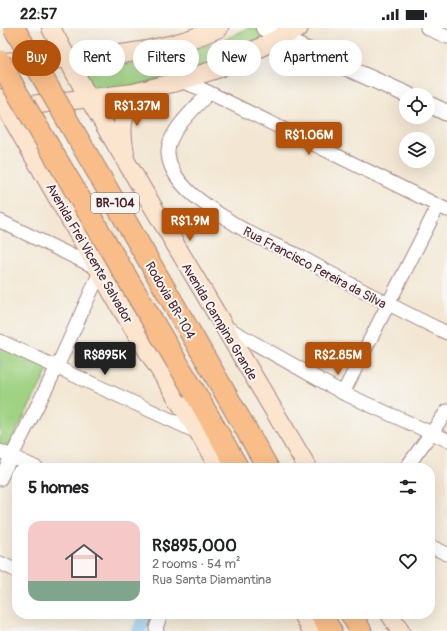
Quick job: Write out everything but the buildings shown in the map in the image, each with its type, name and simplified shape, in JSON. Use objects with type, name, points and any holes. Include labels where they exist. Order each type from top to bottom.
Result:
[{"type":"highway","name":"Rodovia BR-104","points":[[14,28],[265,463]]},
{"type":"highway","name":"Rodovia BR-104","points":[[0,62],[194,390],[235,463]]},
{"type":"highway","points":[[324,619],[331,631]]},
{"type":"highway","points":[[354,619],[360,631]]},
{"type":"main road","name":"Avenida Campina Grande","points":[[51,28],[89,99],[305,463]]},
{"type":"main road","points":[[0,62],[106,56],[147,51],[179,43],[219,28]]},
{"type":"main road","points":[[2,104],[89,99],[147,90],[217,69],[299,28]]},
{"type":"main road","points":[[127,164],[122,136],[122,124],[126,111],[135,99],[147,90]]},
{"type":"main road","name":"Avenida Frei Vicente Salvador","points":[[2,104],[122,310],[216,463]]},
{"type":"main road","points":[[306,619],[312,631]]},
{"type":"main road","points":[[393,619],[400,631]]},
{"type":"street","points":[[264,28],[280,38],[399,91]]},
{"type":"street","points":[[427,28],[447,37]]},
{"type":"street","points":[[180,81],[209,93],[443,208],[387,305],[343,393]]},
{"type":"street","name":"Rua Francisco Pereira da Silva","points":[[209,93],[191,111],[172,136],[167,152],[171,168],[177,178],[192,194],[249,233],[290,251],[387,305],[447,333]]},
{"type":"street","points":[[435,107],[447,113]]},
{"type":"street","points":[[0,221],[100,270],[57,367],[5,453],[0,479]]},
{"type":"street","points":[[222,325],[343,393],[447,440]]},
{"type":"street","points":[[0,341],[199,433]]},
{"type":"street","points":[[409,463],[447,411]]},
{"type":"street","points":[[5,453],[26,463]]},
{"type":"street","points":[[435,548],[447,554]]},
{"type":"street","points":[[0,563],[12,569]]},
{"type":"street","points":[[156,629],[160,619]]},
{"type":"green space","points":[[248,28],[258,28],[273,38],[261,44],[261,40],[224,40]]},
{"type":"green space","points":[[207,45],[207,68],[199,70],[199,47]]},
{"type":"green space","points":[[133,63],[133,76],[175,76],[92,96],[81,76],[125,76],[125,65]]},
{"type":"green space","points":[[0,343],[52,363],[6,451],[0,447]]},
{"type":"waterway","points":[[139,631],[144,619]]}]
